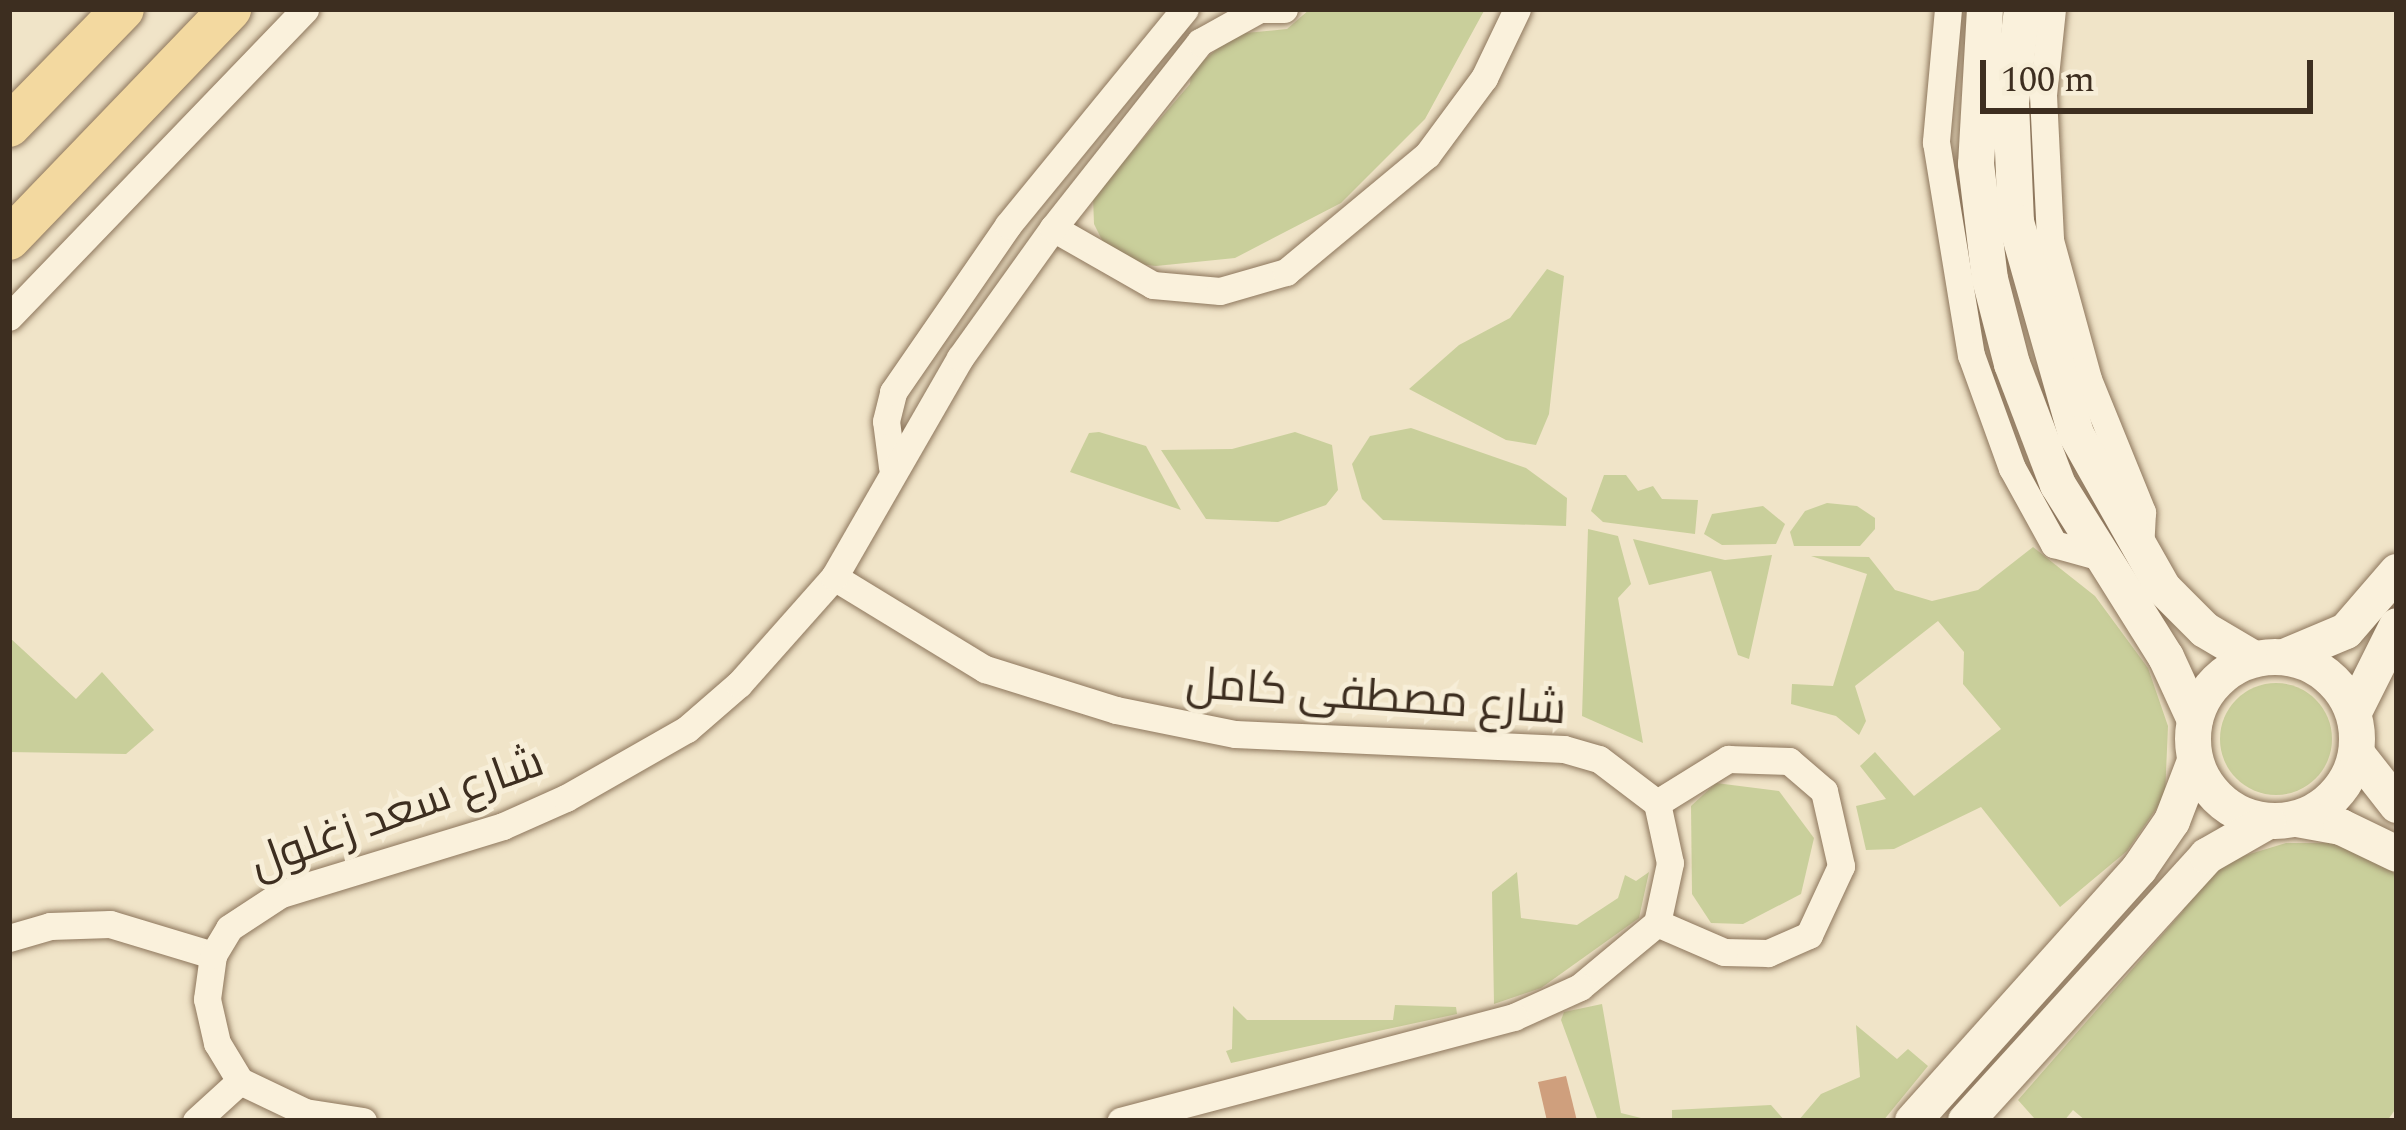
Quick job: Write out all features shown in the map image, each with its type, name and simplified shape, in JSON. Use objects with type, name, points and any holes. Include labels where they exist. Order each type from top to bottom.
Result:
[{"type":"main road","points":[[9,126],[123,9]]},
{"type":"main road","points":[[9,239],[230,9]]},
{"type":"street","points":[[9,317],[304,9]]},
{"type":"street","points":[[892,467],[886,421],[893,392],[1008,225],[1185,9]]},
{"type":"street","points":[[1053,228],[1153,285],[1220,291],[1286,272],[1427,155],[1484,78],[1517,9]]},
{"type":"street","points":[[1948,9],[1936,142],[1971,356],[2012,468],[2054,544],[2097,556]]},
{"type":"street","points":[[1913,1121],[2139,868],[2171,821],[2195,761],[2195,720],[2166,657],[2097,556],[2034,429],[1990,279],[1976,164],[1985,9]]},
{"type":"street","points":[[2022,9],[2011,103],[2021,242],[2076,434],[2139,555],[2205,630],[2269,658],[2314,666],[2354,712]]},
{"type":"street","points":[[2052,9],[2042,131],[2050,240],[2088,380],[2142,512],[2139,555]]},
{"type":"street","name":"شارع سعد زغلول","points":[[214,955],[252,906],[503,826],[628,767],[765,660],[834,577],[892,467],[1053,228],[1200,42],[1264,10]]},
{"type":"street","points":[[2195,720],[2216,681],[2346,631],[2397,572]]},
{"type":"street","name":"شارع مصطفى كامل","points":[[834,577],[985,669],[1155,721],[1322,741],[1564,749],[1599,759],[1657,803]]},
{"type":"street","points":[[1966,1121],[2207,856],[2336,795],[2357,754],[2354,712],[2397,626]]},
{"type":"street","points":[[2357,754],[2397,805]]},
{"type":"street","points":[[1120,1121],[1514,1017],[1608,969],[1658,923],[1670,863],[1657,803],[1728,759],[1790,761],[1824,791],[1841,866],[1809,935],[1768,953],[1724,952],[1658,923]]},
{"type":"street","points":[[2195,761],[2222,802],[2282,820],[2341,827],[2397,854]]},
{"type":"street","points":[[9,938],[50,926],[110,924],[214,955],[207,999],[217,1043],[240,1082],[305,1112],[363,1121]]},
{"type":"street","points":[[196,1121],[240,1082]]},
{"type":"green space","points":[[1310,9],[1485,9],[1425,119],[1341,203],[1235,258],[1156,266],[1128,263],[1106,248],[1094,224],[1093,197],[1190,84],[1191,71],[1235,34],[1287,29]]},
{"type":"green space","points":[[1547,269],[1564,276],[1549,414],[1536,445],[1506,440],[1409,389],[1459,345],[1510,318]]},
{"type":"green space","points":[[1411,428],[1526,468],[1567,498],[1566,526],[1383,520],[1362,499],[1352,464],[1370,436]]},
{"type":"green space","points":[[1295,432],[1332,445],[1338,490],[1326,505],[1278,522],[1206,519],[1161,450],[1232,449]]},
{"type":"green space","points":[[1089,433],[1146,446],[1181,510],[1070,472]]},
{"type":"green space","points":[[1604,475],[1626,475],[1638,491],[1653,486],[1662,499],[1698,500],[1695,534],[1603,522],[1591,511]]},
{"type":"green space","points":[[1827,503],[1857,506],[1875,518],[1875,529],[1860,546],[1794,546],[1790,532],[1805,511]]},
{"type":"green space","points":[[1763,506],[1785,524],[1776,544],[1722,545],[1704,534],[1712,514]]},
{"type":"green space","points":[[1588,529],[1618,536],[1631,584],[1618,598],[1643,743],[1582,716]]},
{"type":"green space","points":[[1633,539],[1725,560],[1772,555],[1749,659],[1738,655],[1711,571],[1649,585]]},
{"type":"green space","points":[[2033,547],[2095,596],[2148,668],[2168,726],[2165,796],[2127,851],[2060,907],[1981,807],[1894,849],[1866,850],[1856,806],[1886,799],[1860,766],[1875,752],[1914,796],[2001,729],[1963,684],[1964,652],[1938,621],[1855,686],[1866,721],[1859,735],[1836,716],[1791,704],[1792,684],[1833,686],[1867,574],[1811,556],[1869,557],[1895,590],[1932,601],[1978,590]]},
{"type":"green space","points":[[9,637],[76,699],[102,672],[154,730],[126,754],[9,752]]},
{"type":"green space","points":[[2276,683],[2298,687],[2316,699],[2328,717],[2332,739],[2328,761],[2316,779],[2298,791],[2276,795],[2254,791],[2236,779],[2224,761],[2220,739],[2224,717],[2236,699],[2254,687]]},
{"type":"green space","points":[[1716,783],[1779,791],[1814,838],[1801,894],[1743,924],[1711,923],[1692,894],[1691,806]]},
{"type":"green space","points":[[2286,843],[2332,843],[2382,860],[2397,877],[2397,1107],[2387,1121],[2086,1121],[2073,1110],[2064,1121],[2034,1118],[2018,1100],[2183,911],[2186,897],[2220,863]]},
{"type":"green space","points":[[1517,872],[1521,918],[1577,925],[1618,898],[1625,875],[1636,881],[1649,872],[1639,918],[1541,988],[1494,1004],[1492,892]]},
{"type":"green space","points":[[1602,1004],[1621,1113],[1653,1121],[1598,1121],[1561,1020],[1564,1012]]},
{"type":"green space","points":[[1395,1005],[1456,1007],[1457,1014],[1231,1063],[1226,1051],[1232,1049],[1233,1006],[1247,1020],[1393,1020]]},
{"type":"green space","points":[[1856,1025],[1897,1059],[1908,1049],[1928,1066],[1883,1121],[1798,1121],[1821,1094],[1860,1077]]},
{"type":"green space","points":[[1771,1105],[1785,1121],[1672,1121],[1672,1110]]},
{"type":"building","points":[[1566,1076],[1577,1121],[1547,1121],[1538,1082]]}]
